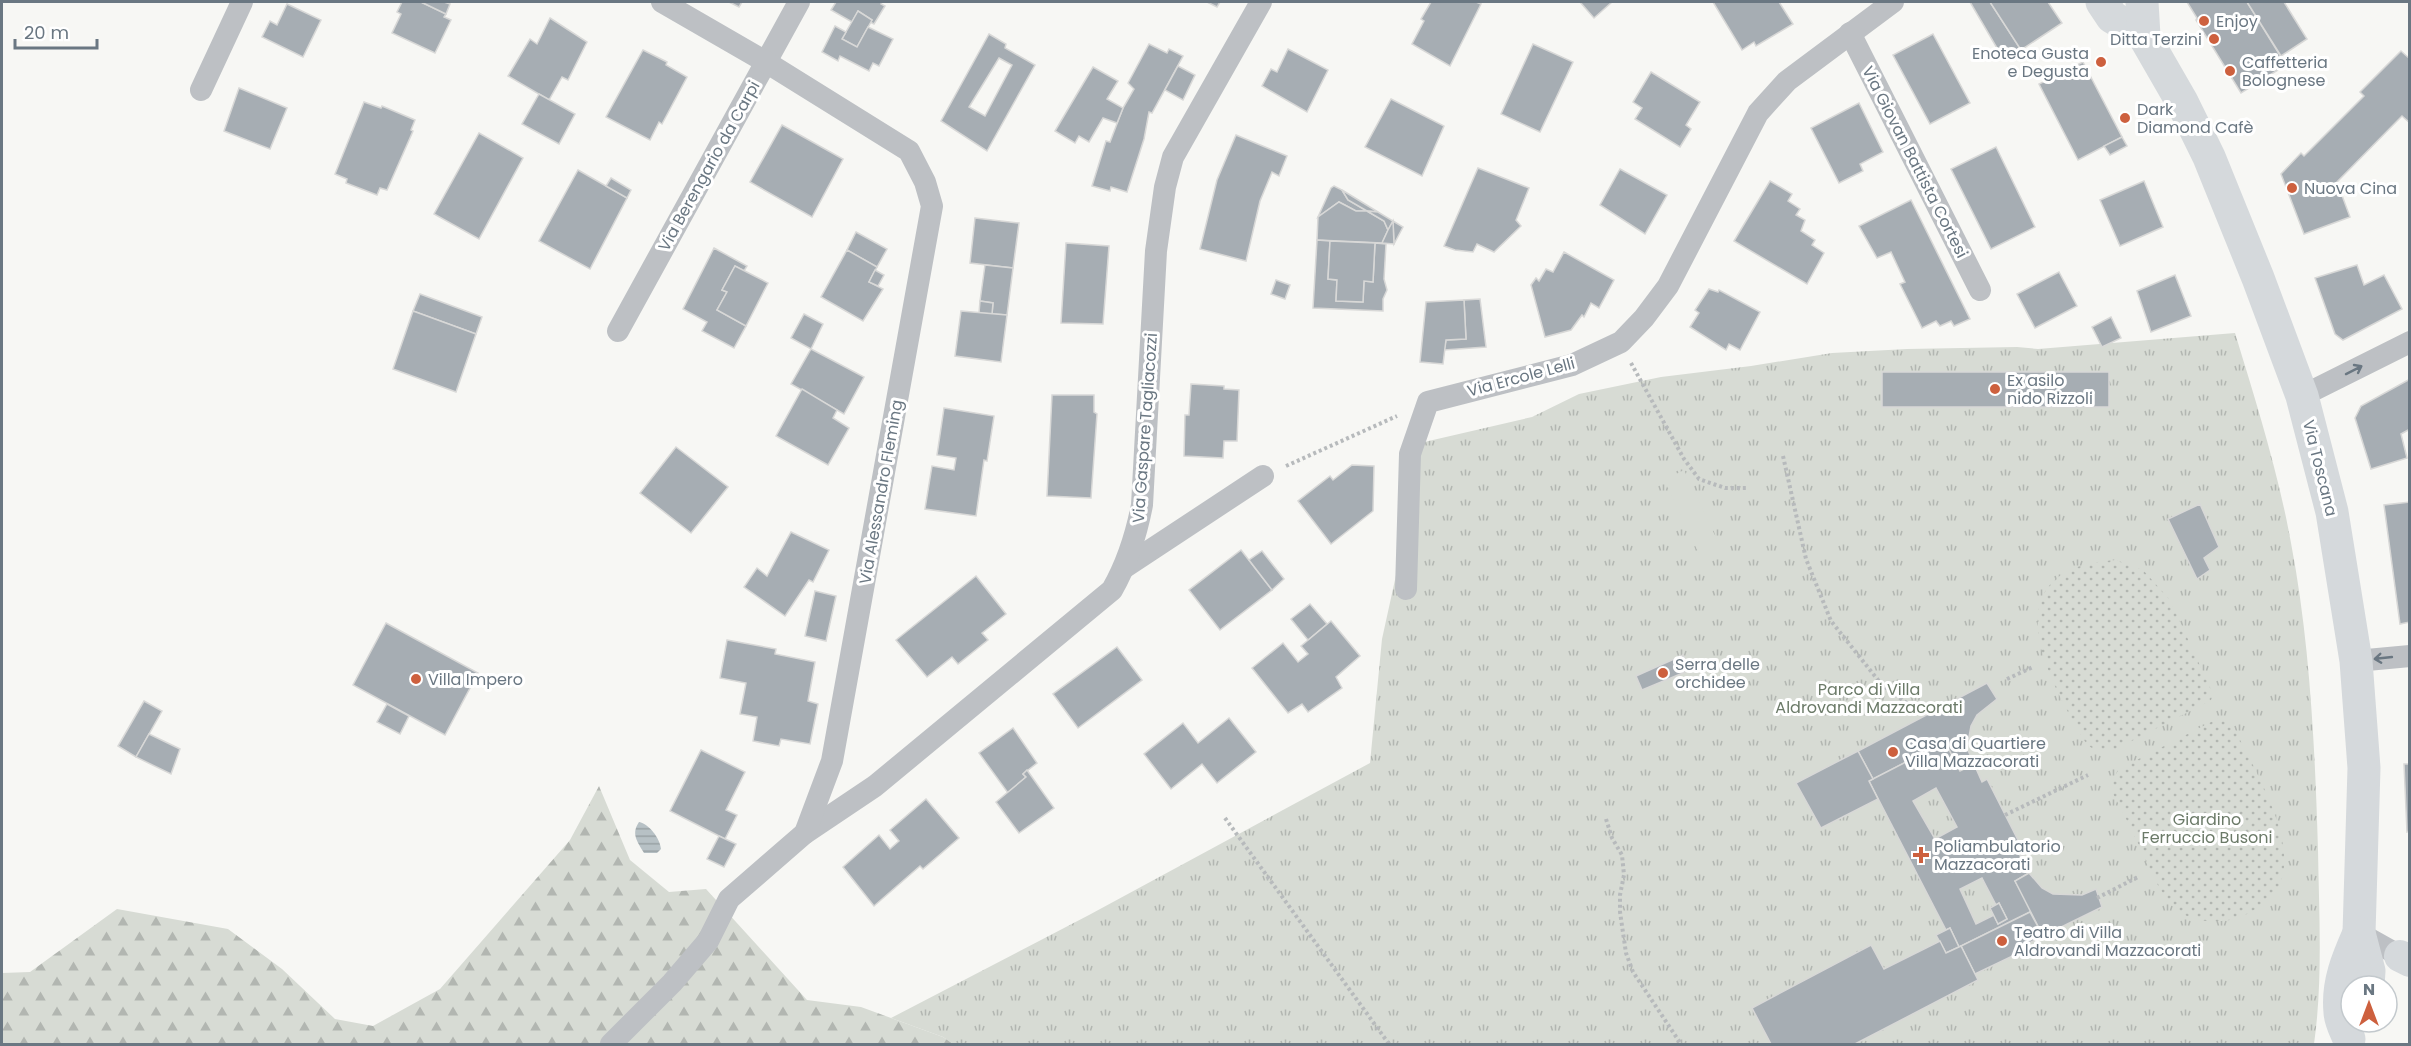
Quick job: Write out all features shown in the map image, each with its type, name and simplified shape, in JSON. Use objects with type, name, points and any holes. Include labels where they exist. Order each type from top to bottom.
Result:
[{"type":"main road","name":"Via Toscana","points":[[2102,2],[2112,17],[2144,36]]},
{"type":"main road","name":"Via Toscana","points":[[2142,2],[2144,36],[2182,102],[2209,157],[2302,396],[2332,512],[2356,661],[2364,768],[2359,933],[2369,974]]},
{"type":"main road","name":"Via Toscana","points":[[2353,1035],[2339,1014],[2343,969],[2359,933]]},
{"type":"street","points":[[201,90],[242,2]]},
{"type":"street","name":"Via Alessandro Fleming","points":[[611,1044],[672,983],[708,940],[729,899],[805,833],[832,761],[932,206],[925,182],[909,151],[766,62],[662,2]]},
{"type":"street","name":"Via Berengario da Carpi","points":[[618,331],[799,2]]},
{"type":"street","name":"Via Gaspare Tagliacozzi","points":[[805,833],[875,786],[1112,590],[1125,567],[1136,537],[1142,505],[1156,251],[1165,187],[1173,157],[1261,2]]},
{"type":"street","name":"Via Ercole Lelli","points":[[1428,402],[1572,365],[1621,342],[1644,318],[1668,286],[1758,113],[1787,81],[1893,2]]},
{"type":"street","name":"Via Giovan Battista Cortesi","points":[[1850,33],[1980,290]]},
{"type":"street","points":[[2302,396],[2409,342]]},
{"type":"street","points":[[1406,589],[1410,454],[1428,402]]},
{"type":"street","points":[[1125,567],[1263,476]]},
{"type":"street","points":[[2356,661],[2409,656]]},
{"type":"street","points":[[2359,933],[2405,959]]},
{"type":"path","points":[[1621,342],[1639,381],[1684,459],[1699,479],[1725,488],[1748,488]]},
{"type":"path","points":[[1263,476],[1428,402]]},
{"type":"path","points":[[1784,456],[1806,559],[1831,621],[1882,685],[1911,706]]},
{"type":"path","points":[[2007,679],[2033,667]]},
{"type":"path","points":[[2005,815],[2088,775]]},
{"type":"path","points":[[1225,818],[1389,1044]]},
{"type":"path","points":[[1606,819],[1612,838],[1622,855],[1624,875],[1620,895],[1620,912],[1626,952],[1633,972],[1681,1044]]},
{"type":"path","points":[[2097,898],[2138,877]]},
{"type":"green space","name":"Parco di Villa Aldrovandi Mazzacorati","points":[[2235,333],[2280,490],[2303,619],[2315,773],[2320,923],[2319,996],[2314,1044],[953,1044],[943,1037],[891,1018],[1089,915],[1370,763],[1382,639],[1400,557],[1420,443],[1532,417],[1579,394],[1661,377],[1832,353],[1907,349],[2017,347],[2038,349]]},
{"type":"green space","points":[[1684,470],[1720,546],[1700,556],[1664,480]]},
{"type":"green space","points":[[2116,560],[2143,570],[2170,600],[2213,694],[2211,700],[2202,705],[2114,750],[2102,751],[2095,750],[2086,743],[2070,716],[2044,658],[2038,629],[2040,604],[2052,583],[2077,567]]},
{"type":"green space","name":"Giardino Ferruccio Busoni","points":[[2221,717],[2232,723],[2266,792],[2283,845],[2284,869],[2276,890],[2259,907],[2234,919],[2206,921],[2184,915],[2167,899],[2153,876],[2112,792],[2113,779],[2119,769]]},
{"type":"green space","points":[[599,786],[630,860],[669,892],[706,889],[807,1000],[861,1007],[943,1037],[953,1044],[2,1044],[2,973],[30,972],[117,909],[228,929],[282,969],[335,1019],[373,1026],[440,989],[570,840]]},
{"type":"shaded area","points":[[639,822],[647,826],[656,836],[661,849],[657,853],[644,853],[639,845],[635,830]]},
{"type":"building","points":[[402,2],[421,2],[446,14],[444,17],[451,20],[435,53],[392,33],[401,14],[397,12]]},
{"type":"building","points":[[421,2],[444,2],[450,4],[446,14]]},
{"type":"building","points":[[729,2],[742,2],[739,7]]},
{"type":"building","points":[[836,2],[882,2],[881,4],[885,6],[874,24],[870,22],[872,20],[858,11],[852,22],[831,10]]},
{"type":"building","points":[[1207,2],[1220,2],[1217,7]]},
{"type":"building","points":[[1431,2],[1481,4],[1450,66],[1412,44],[1424,21],[1421,19]]},
{"type":"building","points":[[1580,2],[1612,2],[1594,18]]},
{"type":"building","points":[[1713,2],[1779,2],[1793,24],[1756,46],[1754,42],[1742,50]]},
{"type":"building","points":[[1970,2],[1990,2],[2021,50],[2004,60]]},
{"type":"building","points":[[1990,2],[2048,2],[2062,23],[2021,50]]},
{"type":"building","points":[[2187,2],[2247,2],[2286,65],[2241,93]]},
{"type":"building","points":[[2247,2],[2284,2],[2307,39],[2281,56]]},
{"type":"building","points":[[287,4],[321,20],[303,57],[262,37],[270,21],[277,25]]},
{"type":"building","points":[[858,11],[872,20],[857,47],[842,39]]},
{"type":"building","points":[[550,18],[587,42],[568,80],[562,77],[549,100],[508,76],[530,39],[537,44]]},
{"type":"building","points":[[835,26],[846,32],[842,39],[857,47],[868,27],[893,39],[879,66],[873,63],[869,71],[840,56],[838,61],[822,52]]},
{"type":"building","points":[[989,34],[1006,44],[1005,48],[1035,65],[987,151],[941,121]],"holes":[[[999,58],[1012,65],[985,116],[969,107]]]},
{"type":"building","points":[[1933,34],[1970,103],[1930,124],[1893,55]]},
{"type":"building","points":[[1149,44],[1167,53],[1169,49],[1183,56],[1152,113],[1149,112],[1144,139],[1127,192],[1111,187],[1110,191],[1092,186],[1106,141],[1110,142],[1123,108],[1134,89],[1128,83]]},
{"type":"building","points":[[1533,44],[1573,62],[1540,132],[1501,114]]},
{"type":"building","points":[[1288,49],[1328,70],[1307,112],[1262,86],[1271,69],[1277,72]]},
{"type":"building","points":[[643,50],[667,62],[666,65],[687,77],[662,124],[659,122],[650,140],[606,117]]},
{"type":"building","points":[[2401,51],[2410,59],[2410,123],[2402,116],[2337,182],[2350,217],[2304,234],[2281,174],[2301,153],[2304,156],[2364,96],[2360,92]]},
{"type":"building","points":[[2083,62],[2122,137],[2078,160],[2039,84]]},
{"type":"building","points":[[1178,66],[1195,75],[1183,100],[1165,90]]},
{"type":"building","points":[[1093,67],[1118,81],[1107,99],[1123,108],[1117,123],[1103,118],[1089,142],[1079,136],[1075,143],[1055,131]]},
{"type":"building","points":[[1651,72],[1700,102],[1686,125],[1691,129],[1680,147],[1635,119],[1642,108],[1633,102]]},
{"type":"building","points":[[239,88],[287,108],[270,149],[224,131]]},
{"type":"building","points":[[539,94],[575,114],[559,144],[522,124]]},
{"type":"building","points":[[1391,99],[1444,126],[1422,176],[1365,147]]},
{"type":"building","points":[[364,102],[381,108],[382,106],[415,120],[411,130],[413,131],[387,190],[380,188],[377,195],[346,183],[347,179],[335,174]]},
{"type":"building","points":[[1859,103],[1883,152],[1860,164],[1863,171],[1839,183],[1811,128]]},
{"type":"building","points":[[782,125],[843,159],[812,217],[750,182]]},
{"type":"building","points":[[479,133],[523,158],[479,239],[434,214]]},
{"type":"building","points":[[1236,135],[1287,156],[1279,176],[1272,172],[1260,201],[1246,261],[1200,249],[1217,180]]},
{"type":"building","points":[[2122,137],[2127,146],[2110,155],[2104,146]]},
{"type":"building","points":[[1996,147],[2035,227],[1991,249],[1951,169]]},
{"type":"building","points":[[1478,168],[1529,188],[1516,220],[1521,226],[1494,252],[1477,244],[1473,252],[1444,246]]},
{"type":"building","points":[[1620,169],[1667,195],[1645,234],[1600,205]]},
{"type":"building","points":[[578,170],[627,198],[590,269],[539,241]]},
{"type":"building","points":[[611,178],[631,190],[627,198],[606,186]]},
{"type":"building","points":[[1770,181],[1792,194],[1788,201],[1800,209],[1796,215],[1805,220],[1801,231],[1815,240],[1812,245],[1824,253],[1807,284],[1734,241]]},
{"type":"building","points":[[2144,181],[2163,227],[2120,246],[2100,200]]},
{"type":"building","points":[[1334,186],[1342,190],[1348,200],[1367,211],[1356,211],[1339,202],[1318,217]]},
{"type":"building","points":[[1342,190],[1378,212],[1367,211],[1348,200]]},
{"type":"building","points":[[1911,200],[1970,319],[1954,326],[1951,321],[1940,326],[1936,321],[1922,328],[1900,284],[1905,282],[1891,252],[1877,258],[1859,226]]},
{"type":"building","points":[[1339,202],[1356,211],[1367,211],[1384,221],[1388,230],[1382,243],[1317,240],[1318,217]]},
{"type":"building","points":[[1367,211],[1378,212],[1393,221],[1388,230],[1384,221]]},
{"type":"building","points":[[975,218],[1019,223],[1013,268],[970,263]]},
{"type":"building","points":[[1393,221],[1403,227],[1394,244]]},
{"type":"building","points":[[1393,221],[1394,244],[1382,243],[1388,230]]},
{"type":"building","points":[[856,232],[887,249],[877,267],[847,250]]},
{"type":"building","points":[[1317,240],[1330,241],[1328,279],[1337,280],[1336,301],[1363,302],[1364,281],[1373,282],[1375,243],[1386,244],[1384,279],[1387,290],[1383,299],[1383,311],[1313,308]]},
{"type":"building","points":[[1330,241],[1375,243],[1373,282],[1364,281],[1363,302],[1336,301],[1337,280],[1328,279]]},
{"type":"building","points":[[1066,243],[1109,246],[1103,324],[1061,323]]},
{"type":"building","points":[[714,248],[747,266],[744,271],[735,266],[722,290],[727,292],[717,310],[746,326],[734,348],[702,331],[707,322],[683,309]]},
{"type":"building","points":[[847,250],[877,267],[869,282],[883,289],[863,321],[821,297]]},
{"type":"building","points":[[1564,252],[1614,280],[1599,308],[1591,303],[1584,317],[1582,315],[1571,330],[1545,337],[1531,285],[1536,278],[1539,281],[1546,269],[1553,272]]},
{"type":"building","points":[[985,265],[1013,268],[1007,315],[992,314],[993,303],[980,301]]},
{"type":"building","points":[[2357,265],[2364,285],[2384,275],[2402,309],[2343,340],[2335,334],[2315,278]]},
{"type":"building","points":[[735,266],[768,283],[746,326],[717,310],[727,292],[722,290]]},
{"type":"building","points":[[875,270],[884,275],[878,286],[869,282]]},
{"type":"building","points":[[2059,272],[2077,306],[2035,328],[2017,294]]},
{"type":"building","points":[[2175,275],[2191,316],[2151,332],[2137,291]]},
{"type":"building","points":[[1276,280],[1290,285],[1285,299],[1271,294]]},
{"type":"building","points":[[1709,289],[1718,292],[1719,290],[1760,312],[1740,350],[1729,344],[1726,350],[1690,327],[1699,313],[1695,310]]},
{"type":"building","points":[[420,294],[482,317],[476,334],[413,311]]},
{"type":"building","points":[[1480,299],[1486,347],[1444,350],[1446,340],[1466,339],[1464,300]]},
{"type":"building","points":[[1464,300],[1466,339],[1446,340],[1443,364],[1420,362],[1426,302]]},
{"type":"building","points":[[980,301],[993,303],[992,314],[979,313]]},
{"type":"building","points":[[413,311],[476,334],[456,392],[393,369]]},
{"type":"building","points":[[961,311],[1007,315],[1001,362],[955,356]]},
{"type":"building","points":[[804,314],[823,324],[811,349],[791,338]]},
{"type":"building","points":[[2111,317],[2121,338],[2102,347],[2092,327]]},
{"type":"building","points":[[811,349],[864,377],[844,414],[791,384]]},
{"type":"building","name":"Ex asilo nido Rizzoli","points":[[1882,372],[2109,372],[2109,407],[1882,407]]},
{"type":"building","points":[[2410,379],[2410,429],[2401,434],[2407,458],[2371,469],[2355,418],[2361,406]]},
{"type":"building","points":[[1191,384],[1224,386],[1224,389],[1239,390],[1237,441],[1224,441],[1223,458],[1184,456],[1185,415],[1189,415]]},
{"type":"building","points":[[802,389],[837,410],[833,418],[849,428],[828,465],[776,436]]},
{"type":"building","points":[[1052,395],[1094,395],[1094,412],[1097,414],[1091,498],[1047,496]]},
{"type":"building","points":[[944,408],[994,416],[987,461],[984,460],[976,516],[925,509],[932,466],[954,470],[956,458],[937,455]]},
{"type":"building","points":[[676,447],[728,487],[691,533],[640,493]]},
{"type":"building","points":[[1352,465],[1374,466],[1373,511],[1331,544],[1298,501],[1330,476],[1333,480]]},
{"type":"building","points":[[2410,502],[2410,622],[2400,624],[2384,505]]},
{"type":"building","points":[[2200,504],[2219,547],[2204,558],[2210,570],[2197,579],[2168,519]]},
{"type":"building","points":[[791,532],[829,550],[813,582],[809,580],[785,616],[744,587],[757,568],[767,576]]},
{"type":"building","points":[[1241,550],[1272,590],[1220,630],[1189,590]]},
{"type":"building","points":[[1262,551],[1284,579],[1272,590],[1249,560]]},
{"type":"building","points":[[976,576],[1006,614],[982,633],[988,640],[958,664],[952,657],[927,677],[896,640]]},
{"type":"building","points":[[815,591],[836,596],[826,641],[805,636]]},
{"type":"building","points":[[1310,604],[1327,624],[1308,640],[1291,619]]},
{"type":"building","points":[[1331,621],[1360,656],[1336,677],[1342,688],[1308,712],[1302,704],[1288,713],[1252,668],[1283,643],[1298,662],[1308,654],[1301,646]]},
{"type":"building","name":"Villa Impero","points":[[386,623],[478,673],[445,735],[353,685]]},
{"type":"building","points":[[727,640],[776,649],[775,654],[815,662],[808,701],[818,704],[810,744],[781,739],[779,746],[753,741],[757,717],[740,714],[746,683],[720,678]]},
{"type":"building","points":[[1117,647],[1142,680],[1078,728],[1053,694]]},
{"type":"building","name":"Serra delle orchidee","points":[[1683,655],[1690,670],[1642,690],[1636,676]]},
{"type":"building","points":[[1987,683],[1997,699],[1977,715],[1971,726],[1967,748],[1974,764],[1960,771],[1945,742],[1873,779],[1858,751]]},
{"type":"building","points":[[144,701],[162,711],[136,757],[118,746]]},
{"type":"building","points":[[387,704],[409,716],[400,734],[377,722]]},
{"type":"building","points":[[1229,718],[1256,752],[1217,783],[1202,764],[1171,789],[1144,754],[1183,723],[1198,743]]},
{"type":"building","points":[[1013,728],[1037,763],[1023,774],[1026,777],[1008,793],[979,753]]},
{"type":"building","points":[[149,734],[180,749],[171,774],[136,757]]},
{"type":"building","points":[[1945,742],[1960,771],[1974,764],[1982,782],[1987,779],[2025,854],[2020,856],[2029,873],[2015,881],[2032,911],[1959,947],[1950,928],[1946,930],[1869,781]],"holes":[[[1936,788],[1957,827],[1935,839],[1913,801]],[[1982,878],[1996,905],[1999,903],[2007,919],[1998,924],[1994,915],[1976,924],[1960,889]]]},
{"type":"building","points":[[701,750],[745,772],[726,810],[737,815],[725,839],[670,811]]},
{"type":"building","points":[[1858,751],[1873,779],[1869,781],[1878,799],[1821,828],[1796,783]]},
{"type":"building","points":[[2404,764],[2410,764],[2410,831],[2407,832]]},
{"type":"building","points":[[1027,770],[1054,808],[1019,833],[996,802],[1026,777],[1023,774]]},
{"type":"building","points":[[926,799],[959,838],[923,869],[920,866],[874,906],[843,867],[879,835],[890,849],[899,841],[890,830]]},
{"type":"building","points":[[719,836],[736,844],[724,867],[707,859]]},
{"type":"building","points":[[2029,873],[2042,888],[2053,894],[2082,895],[2096,889],[2102,907],[2043,936],[2015,881]]},
{"type":"building","points":[[1999,903],[2007,919],[1998,924],[1990,908]]},
{"type":"building","name":"Teatro di Villa Aldrovandi Mazzacorati","points":[[2030,912],[2043,936],[2019,948],[2021,952],[1975,974],[1961,946]]},
{"type":"building","points":[[1950,928],[1959,947],[1946,953],[1936,935]]},
{"type":"building","points":[[1940,941],[1946,953],[1961,946],[1978,980],[1855,1044],[1771,1044],[1752,1008],[1871,945],[1884,969]]},
{"type":"place","name":"Enjoy","points":[[2204,21]]},
{"type":"place","name":"Ditta Terzini","points":[[2214,39]]},
{"type":"place","name":"Enoteca Gusta e Degusta","points":[[2101,62]]},
{"type":"place","name":"Caffetteria Bolognese","points":[[2230,71]]},
{"type":"place","name":"Dark Diamond Cafè","points":[[2125,118]]},
{"type":"place","name":"Nuova Cina","points":[[2292,188]]},
{"type":"place","name":"Ex asilo nido Rizzoli","points":[[1995,389]]},
{"type":"place","name":"Serra delle orchidee","points":[[1663,673]]},
{"type":"place","name":"Villa Impero","points":[[416,679]]},
{"type":"place","name":"Casa di Quartiere Villa Mazzacorati","points":[[1893,752]]},
{"type":"place","name":"Poliambulatorio Mazzacorati","points":[[1921,855]]},
{"type":"place","name":"Teatro di Villa Aldrovandi Mazzacorati","points":[[2002,941]]}]
